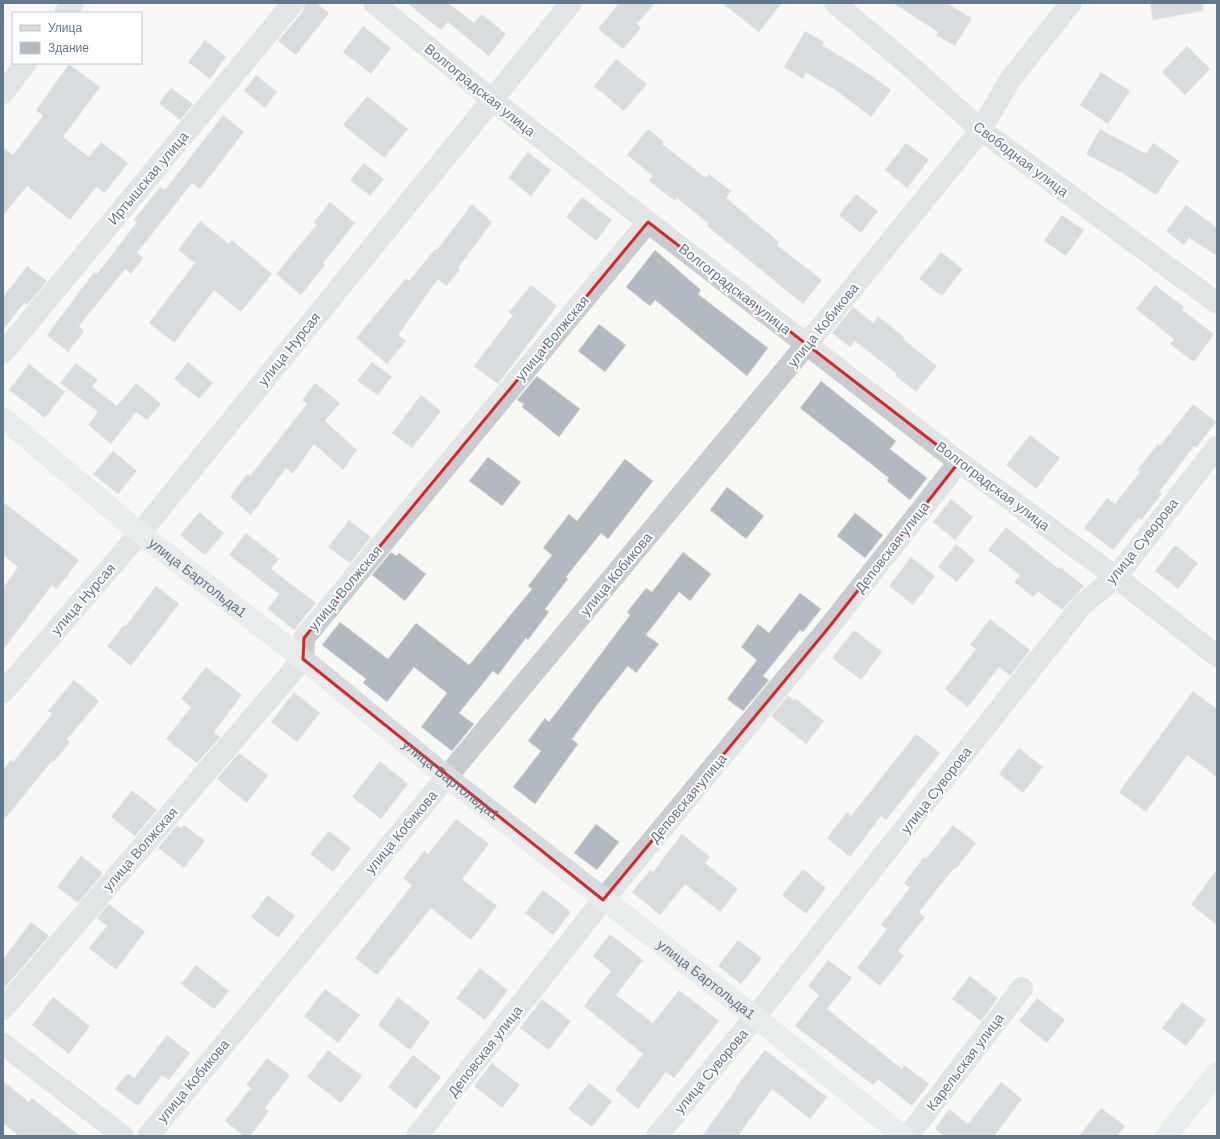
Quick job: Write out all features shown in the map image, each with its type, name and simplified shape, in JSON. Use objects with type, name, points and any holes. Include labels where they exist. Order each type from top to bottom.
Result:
[{"type":"street","points":[[66,12],[73,3]]},
{"type":"street","name":"Иртышская улица","points":[[3,353],[293,3]]},
{"type":"street","name":"Волгоградская улица","points":[[374,3],[491,100],[648,222],[959,462],[1116,577],[1217,656]]},
{"type":"street","name":"улица Нурсая","points":[[3,692],[140,534],[571,3]]},
{"type":"street","name":"Свободная улица","points":[[834,3],[910,66],[981,130],[1217,303]]},
{"type":"street","name":"улица Кобикова","points":[[148,1136],[807,344],[981,130],[1009,81],[1072,3]]},
{"type":"street","points":[[3,93],[25,64]]},
{"type":"street","name":"улица Волжская","points":[[3,1009],[304,659],[304,638],[648,222]]},
{"type":"street","name":"улица Бартольда1","points":[[3,418],[140,534],[304,659],[447,777],[755,1017],[903,1136]]},
{"type":"street","name":"улица Суворова","points":[[656,1136],[755,1017],[1082,605],[1116,577],[1217,447]]},
{"type":"street","name":"Деповская улица","points":[[418,1136],[603,900],[830,626],[959,462]]},
{"type":"street","name":"Карельская улица","points":[[908,1136],[1022,988]]},
{"type":"street","points":[[3,1044],[123,1136]]},
{"type":"street","points":[[1166,1136],[1217,1073]]},
{"type":"highlighted area","points":[[648,222],[959,462],[830,626],[603,900],[303,659],[304,638]]},
{"type":"building","points":[[305,3],[317,3],[329,13],[296,55],[278,41],[303,11]]},
{"type":"building","points":[[407,3],[448,3],[474,23],[482,14],[506,34],[489,56],[448,22],[441,30]]},
{"type":"building","points":[[619,3],[655,3],[637,24],[641,28],[623,49],[598,29]]},
{"type":"building","points":[[722,3],[782,3],[759,32]]},
{"type":"building","points":[[893,3],[947,3],[972,18],[955,46],[936,35],[938,32]]},
{"type":"building","points":[[1150,3],[1203,3],[1203,11],[1153,20]]},
{"type":"building","points":[[363,26],[391,48],[371,74],[343,52]]},
{"type":"building","points":[[805,31],[824,42],[822,45],[869,74],[891,90],[871,117],[838,92],[806,72],[803,79],[784,67]]},
{"type":"building","points":[[205,40],[226,57],[210,79],[188,62]]},
{"type":"building","points":[[1187,46],[1210,69],[1185,95],[1162,72]]},
{"type":"building","points":[[616,59],[647,84],[624,111],[594,86]]},
{"type":"building","points":[[69,64],[100,87],[63,137],[89,157],[101,142],[128,163],[105,193],[96,187],[70,220],[27,186],[3,216],[3,147],[13,155],[43,116],[36,110]]},
{"type":"building","points":[[1101,72],[1130,91],[1108,124],[1080,105]]},
{"type":"building","points":[[256,75],[277,92],[265,108],[244,91]]},
{"type":"building","points":[[171,88],[193,104],[180,120],[159,103]]},
{"type":"building","points":[[367,96],[408,129],[384,158],[343,125]]},
{"type":"building","points":[[223,115],[244,132],[200,189],[192,183],[137,253],[143,258],[131,274],[125,269],[79,326],[84,331],[68,352],[47,335],[94,272],[97,274],[137,222],[134,220],[160,187],[165,190]]},
{"type":"building","points":[[648,129],[664,142],[662,144],[706,178],[709,174],[731,191],[726,198],[779,242],[777,245],[822,280],[803,304],[707,226],[709,224],[677,198],[675,201],[649,181],[653,176],[627,155]]},
{"type":"building","points":[[1100,129],[1146,154],[1153,143],[1179,161],[1156,195],[1124,174],[1086,154]]},
{"type":"building","points":[[906,143],[929,160],[907,188],[885,170]]},
{"type":"building","points":[[528,152],[551,170],[531,196],[508,178]]},
{"type":"building","points":[[364,163],[384,179],[370,196],[350,180]]},
{"type":"building","points":[[856,194],[878,211],[861,233],[839,215]]},
{"type":"building","points":[[582,197],[612,220],[596,241],[566,217]]},
{"type":"building","points":[[330,202],[355,223],[323,263],[325,265],[301,295],[276,274],[317,224],[314,222]]},
{"type":"building","points":[[472,204],[492,222],[458,268],[460,270],[446,286],[438,279],[398,335],[406,341],[387,364],[356,338],[406,278],[409,281],[435,249],[437,250]]},
{"type":"building","points":[[1186,205],[1217,228],[1217,256],[1189,238],[1184,245],[1166,231]]},
{"type":"building","points":[[1062,215],[1084,230],[1066,256],[1044,241]]},
{"type":"building","points":[[200,221],[229,244],[232,240],[272,274],[241,312],[214,290],[174,343],[149,323],[195,263],[178,250]]},
{"type":"building","points":[[655,250],[701,290],[698,294],[768,348],[747,376],[655,300],[650,306],[626,287]]},
{"type":"building","points":[[941,252],[963,269],[942,296],[919,279]]},
{"type":"building","points":[[27,266],[47,281],[27,305],[24,303],[3,330],[3,297]]},
{"type":"building","points":[[531,285],[557,306],[498,384],[474,366],[513,315],[509,312]]},
{"type":"building","points":[[1155,285],[1184,307],[1182,310],[1214,334],[1194,362],[1170,344],[1174,339],[1136,309]]},
{"type":"building","points":[[853,307],[873,323],[878,316],[904,337],[903,339],[937,366],[916,392],[895,375],[896,373],[855,341],[850,347],[832,333]]},
{"type":"building","points":[[599,324],[626,345],[605,372],[578,351]]},
{"type":"building","points":[[188,362],[213,383],[199,399],[174,379]]},
{"type":"building","points":[[372,362],[392,376],[378,395],[357,381]]},
{"type":"building","points":[[76,363],[98,380],[92,387],[117,406],[136,383],[161,404],[147,420],[136,412],[111,444],[88,425],[98,412],[60,383]]},
{"type":"building","points":[[29,364],[65,392],[45,418],[9,390]]},
{"type":"building","points":[[537,376],[580,409],[559,437],[522,407],[524,404],[517,400]]},
{"type":"building","points":[[821,381],[896,441],[890,449],[927,478],[910,500],[887,481],[889,478],[800,408]]},
{"type":"building","points":[[315,383],[340,403],[325,421],[357,450],[343,470],[314,444],[293,474],[286,468],[251,515],[230,497],[247,474],[250,476],[307,404],[302,400]]},
{"type":"building","points":[[421,395],[441,411],[412,448],[392,433]]},
{"type":"building","points":[[1193,404],[1216,422],[1196,448],[1194,446],[1159,492],[1162,494],[1141,520],[1139,518],[1113,550],[1084,528],[1107,498],[1115,504],[1140,472],[1137,470],[1158,444],[1160,446]]},
{"type":"building","points":[[1030,435],[1060,458],[1036,489],[1006,465]]},
{"type":"building","points":[[113,451],[137,471],[118,494],[93,474]]},
{"type":"building","points":[[488,457],[521,482],[502,506],[469,481]]},
{"type":"building","points":[[625,459],[653,481],[608,539],[601,533],[566,577],[568,579],[545,609],[549,612],[528,640],[526,638],[498,675],[493,671],[459,713],[474,724],[452,751],[421,727],[447,693],[414,667],[387,702],[363,683],[366,679],[322,645],[340,622],[388,659],[416,623],[469,665],[532,589],[528,586],[552,555],[543,548],[569,514],[577,521]]},
{"type":"building","points":[[727,487],[764,516],[746,539],[710,510]]},
{"type":"building","points":[[951,499],[973,517],[955,540],[933,522]]},
{"type":"building","points":[[3,502],[79,560],[57,589],[52,585],[3,650],[3,588],[18,567],[3,555]]},
{"type":"building","points":[[199,512],[224,533],[205,555],[180,535]]},
{"type":"building","points":[[855,513],[883,535],[865,558],[837,536]]},
{"type":"building","points":[[349,520],[371,537],[350,563],[328,547]]},
{"type":"building","points":[[1006,527],[1059,569],[1060,567],[1084,586],[1062,610],[1038,591],[1033,597],[1014,582],[1020,575],[988,550]]},
{"type":"building","points":[[246,533],[279,559],[271,569],[316,603],[294,630],[268,609],[279,594],[229,555]]},
{"type":"building","points":[[956,544],[975,560],[957,582],[938,567]]},
{"type":"building","points":[[1175,545],[1198,563],[1178,589],[1155,571]]},
{"type":"building","points":[[391,552],[396,556],[399,553],[426,574],[405,601],[372,575]]},
{"type":"building","points":[[683,552],[711,574],[690,601],[679,592],[646,635],[659,644],[636,673],[628,666],[597,705],[572,739],[578,744],[535,804],[513,787],[541,751],[528,741],[545,718],[549,722],[630,615],[627,612],[646,588],[652,592]]},
{"type":"building","points":[[911,557],[935,576],[913,605],[889,586]]},
{"type":"building","points":[[156,586],[179,604],[131,666],[107,646],[124,625],[126,626]]},
{"type":"building","points":[[800,593],[821,609],[803,632],[800,630],[763,676],[769,680],[743,711],[727,699],[757,660],[741,647],[758,624],[769,633]]},
{"type":"building","points":[[990,619],[1030,650],[1010,676],[999,667],[968,707],[945,689],[976,649],[970,645]]},
{"type":"building","points":[[854,630],[882,652],[861,680],[832,658]]},
{"type":"building","points":[[206,667],[242,695],[214,732],[220,737],[197,763],[166,739],[191,707],[181,699]]},
{"type":"building","points":[[74,680],[99,701],[67,739],[70,742],[54,762],[52,761],[3,821],[3,770],[11,760],[13,762],[52,714],[48,711]]},
{"type":"building","points":[[1193,691],[1217,709],[1217,777],[1187,755],[1146,812],[1119,792]]},
{"type":"building","points":[[294,692],[320,713],[297,742],[271,722]]},
{"type":"building","points":[[788,696],[794,700],[796,699],[824,721],[806,744],[771,716]]},
{"type":"building","points":[[916,734],[940,753],[886,820],[881,816],[850,857],[827,838],[847,812],[851,816]]},
{"type":"building","points":[[1019,748],[1043,767],[1023,793],[999,774]]},
{"type":"building","points":[[239,753],[268,775],[247,803],[217,779]]},
{"type":"building","points":[[380,761],[408,784],[381,819],[352,797]]},
{"type":"building","points":[[132,790],[157,810],[135,836],[111,817]]},
{"type":"building","points":[[456,819],[489,844],[462,879],[497,906],[471,940],[431,908],[377,975],[355,958],[412,885],[403,878],[424,851],[428,854]]},
{"type":"building","points":[[596,824],[619,842],[597,870],[574,853]]},
{"type":"building","points":[[177,825],[181,828],[184,825],[205,841],[184,868],[158,848]]},
{"type":"building","points":[[953,825],[976,843],[919,912],[925,917],[898,951],[904,956],[880,986],[857,968],[887,929],[881,925],[910,888],[904,883],[924,857],[926,859]]},
{"type":"building","points":[[329,831],[351,848],[333,872],[310,854]]},
{"type":"building","points":[[682,834],[710,857],[705,863],[738,889],[720,912],[685,884],[660,915],[632,892],[650,870],[653,872]]},
{"type":"building","points":[[81,856],[103,873],[78,903],[57,887]]},
{"type":"building","points":[[803,869],[826,888],[806,914],[782,895]]},
{"type":"building","points":[[1217,869],[1217,925],[1191,905]]},
{"type":"building","points":[[543,890],[571,912],[553,935],[525,913]]},
{"type":"building","points":[[268,895],[295,916],[278,938],[251,917]]},
{"type":"building","points":[[109,904],[145,932],[116,970],[89,948],[107,926],[97,918]]},
{"type":"building","points":[[31,922],[49,936],[3,990],[3,959]]},
{"type":"building","points":[[610,934],[643,960],[616,995],[653,1023],[679,990],[719,1021],[674,1078],[666,1072],[638,1109],[615,1090],[643,1054],[584,1006],[611,971],[593,956]]},
{"type":"building","points":[[738,940],[762,958],[741,984],[718,966]]},
{"type":"building","points":[[828,960],[852,978],[827,1009],[902,1069],[904,1065],[929,1084],[912,1106],[878,1079],[873,1085],[795,1026],[819,995],[808,986]]},
{"type":"building","points":[[196,965],[229,991],[214,1009],[181,984]]},
{"type":"building","points":[[480,968],[508,990],[485,1020],[456,998]]},
{"type":"building","points":[[970,976],[998,998],[981,1021],[952,999]]},
{"type":"building","points":[[325,989],[360,1015],[338,1043],[304,1016]]},
{"type":"building","points":[[53,997],[90,1026],[69,1054],[32,1025]]},
{"type":"building","points":[[398,997],[430,1022],[410,1050],[378,1025]]},
{"type":"building","points":[[1037,998],[1065,1020],[1047,1043],[1019,1021]]},
{"type":"building","points":[[542,999],[571,1021],[549,1050],[520,1028]]},
{"type":"building","points":[[1182,1002],[1206,1020],[1186,1046],[1162,1028]]},
{"type":"building","points":[[167,1035],[190,1053],[169,1080],[162,1075],[138,1106],[115,1089],[128,1073],[134,1078]]},
{"type":"building","points":[[328,1050],[362,1076],[341,1103],[307,1077]]},
{"type":"building","points":[[765,1050],[827,1097],[810,1119],[772,1089],[738,1136],[702,1136],[737,1088],[736,1087]]},
{"type":"building","points":[[413,1055],[441,1077],[416,1109],[388,1087]]},
{"type":"building","points":[[267,1058],[290,1075],[265,1108],[269,1111],[250,1136],[244,1136],[225,1121],[251,1088],[246,1085]]},
{"type":"building","points":[[492,1063],[520,1085],[502,1108],[474,1086]]},
{"type":"building","points":[[3,1081],[29,1102],[32,1098],[80,1136],[19,1136],[3,1124]]},
{"type":"building","points":[[1001,1082],[1022,1099],[994,1136],[944,1136],[935,1129],[949,1109],[968,1124]]},
{"type":"building","points":[[589,1083],[612,1101],[592,1127],[568,1109]]},
{"type":"building","points":[[1101,1108],[1125,1126],[1117,1136],[1079,1136]]}]
